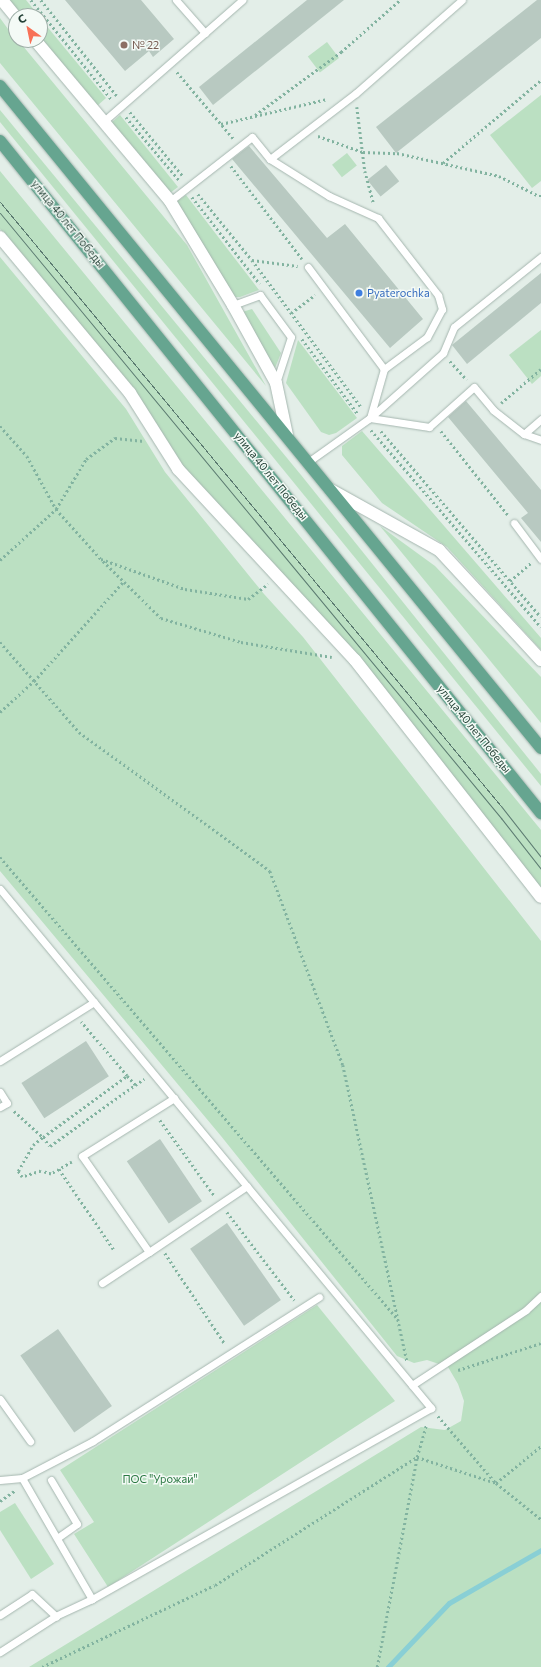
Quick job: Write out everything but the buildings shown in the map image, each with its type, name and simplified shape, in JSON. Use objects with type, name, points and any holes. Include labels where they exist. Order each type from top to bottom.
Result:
[{"type":"main road","points":[[0,86],[287,435],[541,748]]},
{"type":"main road","name":"улица 40 лет Победы","points":[[0,141],[74,231],[541,813]]},
{"type":"street","points":[[2,0],[9,8]]},
{"type":"street","points":[[42,48],[170,201],[233,305],[276,383],[287,435]]},
{"type":"street","points":[[0,237],[130,393],[178,469],[355,660],[541,897]]},
{"type":"street","points":[[331,490],[439,550],[541,660]]},
{"type":"lane","points":[[176,0],[205,33]]},
{"type":"lane","points":[[104,121],[242,0]]},
{"type":"lane","points":[[270,159],[356,93],[462,0]]},
{"type":"lane","points":[[170,201],[252,137],[270,159],[329,196],[378,218],[438,295],[442,309],[427,337],[384,369],[370,418]]},
{"type":"lane","points":[[308,462],[370,418],[443,354],[454,327],[541,257]]},
{"type":"lane","points":[[308,267],[384,369]]},
{"type":"lane","points":[[233,305],[260,295],[291,337],[276,383]]},
{"type":"lane","points":[[370,418],[429,427],[474,387],[493,410],[524,434],[541,440]]},
{"type":"lane","points":[[524,434],[541,419]]},
{"type":"lane","points":[[514,523],[540,558]]},
{"type":"lane","points":[[0,889],[431,1408],[92,1599],[56,1616],[0,1652]]},
{"type":"lane","points":[[0,1061],[94,1002]]},
{"type":"lane","points":[[0,1092],[7,1103],[0,1107]]},
{"type":"lane","points":[[149,1252],[82,1156],[174,1098]]},
{"type":"lane","points":[[102,1283],[247,1186]]},
{"type":"lane","points":[[412,1385],[526,1310],[541,1296]]},
{"type":"lane","points":[[0,1480],[24,1481],[93,1441],[319,1297]]},
{"type":"lane","points":[[0,1399],[30,1441]]},
{"type":"lane","points":[[51,1480],[77,1524],[57,1538]]},
{"type":"lane","points":[[24,1481],[92,1599]]},
{"type":"lane","points":[[0,1615],[32,1594],[56,1616]]},
{"type":"path","points":[[41,0],[191,185]]},
{"type":"path","points":[[253,116],[341,52],[400,0]]},
{"type":"path","points":[[170,63],[230,134]]},
{"type":"path","points":[[443,164],[541,80]]},
{"type":"path","points":[[221,124],[356,93],[365,171],[378,218]]},
{"type":"path","points":[[305,131],[363,152],[397,154],[499,176],[541,196]]},
{"type":"path","points":[[224,158],[301,258]]},
{"type":"path","points":[[252,260],[308,267]]},
{"type":"path","points":[[291,313],[324,288]]},
{"type":"path","points":[[443,354],[474,387]]},
{"type":"path","points":[[493,410],[541,369]]},
{"type":"path","points":[[434,422],[508,516]]},
{"type":"path","points":[[0,426],[28,456],[56,509],[101,559],[161,618],[241,642],[355,660]]},
{"type":"path","points":[[0,560],[56,509],[86,459],[115,438],[161,442]]},
{"type":"path","points":[[510,581],[540,558]]},
{"type":"path","points":[[101,559],[185,588],[248,599],[278,577]]},
{"type":"path","points":[[0,712],[34,682],[124,581]]},
{"type":"path","points":[[0,642],[78,732],[270,871],[343,1065],[412,1385]]},
{"type":"path","points":[[0,858],[398,1319]]},
{"type":"path","points":[[7,1103],[43,1137],[50,1146],[135,1085],[79,1019]]},
{"type":"path","points":[[82,1156],[51,1174],[41,1171],[22,1177],[18,1171],[33,1144],[127,1076]]},
{"type":"path","points":[[60,1169],[114,1250]]},
{"type":"path","points":[[450,1373],[541,1343]]},
{"type":"path","points":[[377,1667],[417,1457],[431,1408]]},
{"type":"path","points":[[431,1408],[496,1483],[541,1519]]},
{"type":"path","points":[[496,1483],[541,1446]]},
{"type":"path","points":[[417,1457],[496,1483]]},
{"type":"path","points":[[42,1667],[215,1585],[417,1457]]},
{"type":"path","points":[[0,1501],[24,1481]]},
{"type":"green space","points":[[9,0],[26,0],[32,8],[16,8]]},
{"type":"green space","points":[[0,18],[8,29],[8,48],[25,48],[187,245],[266,386],[0,63]]},
{"type":"green space","points":[[48,28],[106,98],[97,106],[48,48]]},
{"type":"green space","points":[[327,42],[339,58],[320,72],[308,56]]},
{"type":"green space","points":[[541,95],[541,181],[532,188],[490,135]]},
{"type":"green space","points":[[0,110],[301,475],[541,774],[541,786],[0,122]]},
{"type":"green space","points":[[120,115],[178,187],[170,193],[111,123]]},
{"type":"green space","points":[[347,153],[357,166],[342,177],[332,165]]},
{"type":"green space","points":[[0,171],[541,830],[541,890],[464,794],[184,470],[147,409],[0,229]]},
{"type":"green space","points":[[186,195],[259,290],[240,297],[234,297],[176,202]]},
{"type":"green space","points":[[0,257],[126,409],[165,472],[264,594],[303,637],[541,941],[541,1667],[29,1667],[421,1427],[445,1430],[461,1421],[464,1401],[458,1384],[448,1367],[427,1360],[414,1363],[397,1356],[221,1136],[0,871]]},
{"type":"green space","points":[[252,309],[281,353],[275,368],[242,312]]},
{"type":"green space","points":[[541,330],[541,376],[532,384],[509,355]]},
{"type":"green space","points":[[298,340],[357,418],[336,433],[329,435],[321,432],[286,383]]},
{"type":"green space","points":[[362,431],[541,638],[541,650],[447,547],[382,503],[342,455],[342,446]]},
{"type":"green space","points":[[380,526],[435,566],[541,677],[541,723]]},
{"type":"green space","name":"ПОС \"Урожай\"","points":[[317,1305],[395,1401],[108,1587],[74,1534],[94,1522],[60,1470]]},
{"type":"green space","points":[[15,1503],[54,1564],[31,1579],[0,1530],[0,1512]]},
{"type":"waterway","points":[[388,1667],[449,1603],[541,1550]]},
{"type":"tram line","points":[[0,202],[501,806],[541,857]]},
{"type":"tram line","points":[[0,213],[501,818],[541,869]]},
{"type":"place","name":"№ 22","points":[[124,45]]},
{"type":"place","name":"Pyaterochka","points":[[359,293]]}]
